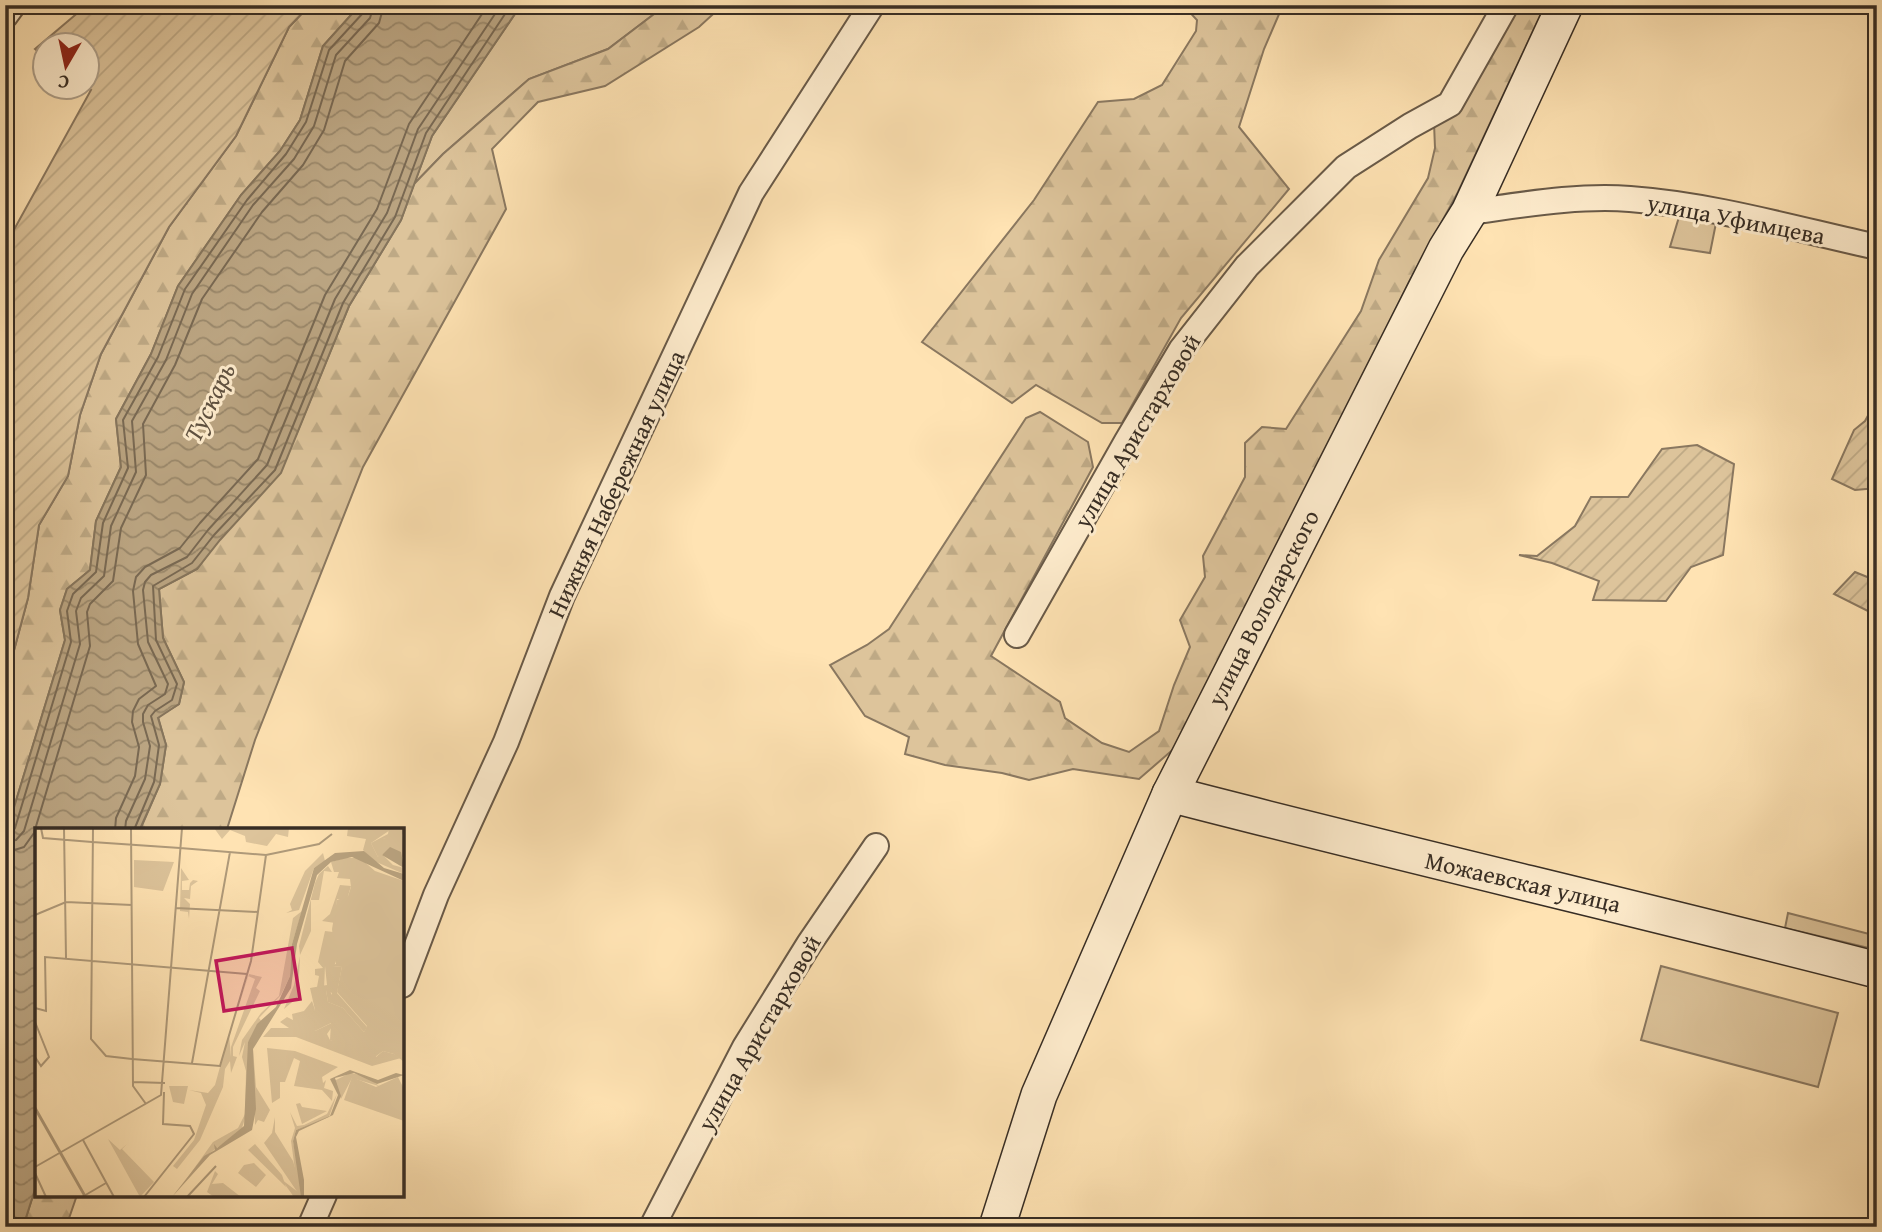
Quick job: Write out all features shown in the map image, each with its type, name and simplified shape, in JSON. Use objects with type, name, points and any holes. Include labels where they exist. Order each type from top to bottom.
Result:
[{"type":"street","points":[[5,16],[13,5]]},
{"type":"street","name":"Нижняя Набережная улица","points":[[404,980],[436,895],[506,742],[562,596],[751,193],[872,5]]},
{"type":"street","name":"улица Аристарховой","points":[[1017,635],[1181,350],[1247,266],[1346,167],[1409,126],[1450,104],[1506,5]]},
{"type":"street","name":"улица Володарского","points":[[997,1227],[1039,1095],[1170,794],[1446,248],[1469,212],[1565,5]]},
{"type":"street","name":"улица Уфимцева","points":[[1469,212],[1553,201],[1628,199],[1703,207],[1877,247]]},
{"type":"street","name":"Можаевская улица","points":[[1170,794],[1335,837],[1670,916],[1877,970]]},
{"type":"street","name":"улица Аристарховой","points":[[652,1227],[745,1047],[809,944],[876,846]]},
{"type":"street","points":[[310,1227],[323,1197]]},
{"type":"green space","points":[[87,5],[310,5],[289,27],[236,136],[169,227],[101,354],[80,415],[68,476],[39,525],[28,598],[5,684],[5,246],[84,102],[102,102],[102,32],[55,32]]},
{"type":"green space","points":[[310,5],[360,5],[323,46],[300,120],[280,151],[241,195],[178,286],[151,354],[116,419],[121,467],[96,521],[90,570],[67,589],[60,610],[65,640],[5,837],[5,684],[28,598],[39,525],[68,476],[80,415],[101,354],[169,227],[236,136],[289,27]]},
{"type":"green space","points":[[521,5],[666,5],[608,49],[529,79],[443,154],[414,184],[432,136]]},
{"type":"green space","points":[[666,5],[723,5],[699,27],[605,86],[538,102],[492,149],[506,209],[363,467],[255,740],[227,828],[141,828],[160,784],[166,745],[158,717],[179,704],[184,682],[163,638],[159,589],[197,569],[296,435],[349,306],[401,220],[414,184],[443,154],[529,79],[608,49]]},
{"type":"green space","points":[[1183,5],[1283,5],[1264,49],[1239,127],[1289,189],[1181,318],[1122,423],[1102,423],[1036,385],[1012,403],[922,342],[1034,200],[1098,102],[1134,99],[1162,85],[1196,31],[1197,20]]},
{"type":"green space","points":[[1518,5],[1545,5],[1458,192],[1410,280],[1184,740],[1139,779],[1073,769],[1029,780],[1002,773],[945,765],[905,754],[909,737],[865,716],[830,665],[867,645],[889,629],[1026,418],[1040,412],[1088,442],[1093,467],[991,656],[1060,702],[1065,718],[1102,743],[1129,752],[1159,731],[1190,647],[1180,620],[1205,577],[1203,556],[1245,477],[1245,443],[1262,427],[1286,429],[1361,311],[1379,260],[1428,178],[1435,148],[1434,123]]},
{"type":"green space","points":[[1679,217],[1716,223],[1710,253],[1670,247]]},
{"type":"green space","points":[[1877,399],[1877,488],[1855,490],[1832,479],[1854,430],[1865,421]]},
{"type":"green space","points":[[1697,445],[1734,464],[1723,555],[1691,567],[1666,601],[1593,600],[1599,581],[1552,563],[1519,555],[1537,556],[1575,526],[1591,497],[1628,497],[1662,449]]},
{"type":"green space","points":[[1855,572],[1877,581],[1877,631],[1874,630],[1870,612],[1834,594]]},
{"type":"green space","points":[[1788,913],[1877,936],[1877,950],[1785,928]]},
{"type":"green space","points":[[1661,966],[1838,1013],[1818,1087],[1641,1040]]},
{"type":"green space","points":[[35,1189],[35,1197],[76,1197],[66,1227],[23,1227]]},
{"type":"water","name":"Тускарь","points":[[360,5],[521,5],[432,136],[401,220],[349,306],[281,473],[197,569],[159,589],[163,638],[184,682],[179,704],[158,718],[166,745],[160,784],[140,828],[35,828],[35,1189],[23,1227],[5,1227],[5,837],[65,640],[60,610],[67,589],[90,570],[96,521],[121,467],[116,419],[151,354],[178,286],[241,195],[280,151],[300,120],[323,46]]}]
